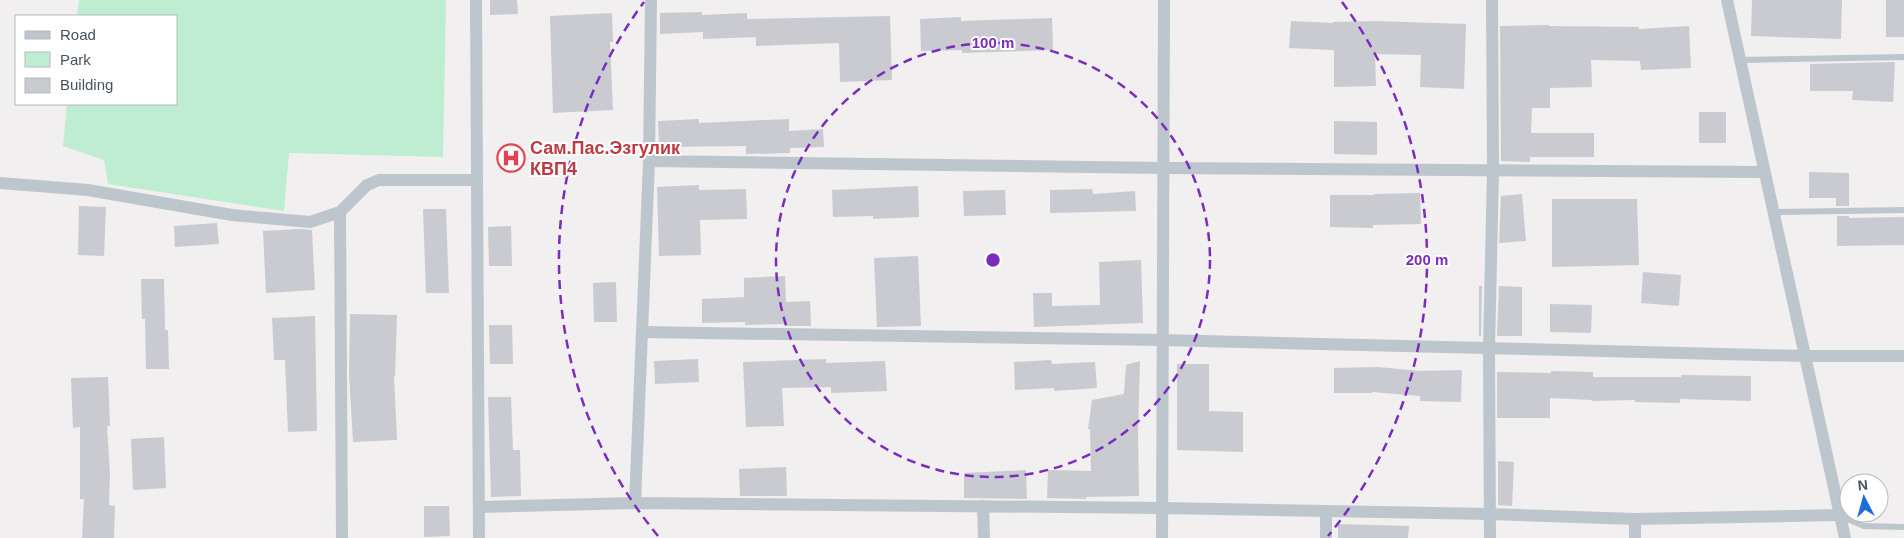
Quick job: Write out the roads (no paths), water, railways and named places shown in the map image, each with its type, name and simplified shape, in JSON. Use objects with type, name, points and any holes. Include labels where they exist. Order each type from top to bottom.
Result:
[{"type":"street","points":[[476,0],[479,538]]},
{"type":"street","points":[[635,503],[648,161],[651,0]]},
{"type":"street","points":[[1162,538],[1164,0]]},
{"type":"street","points":[[1490,538],[1489,348],[1493,170],[1492,0]]},
{"type":"street","points":[[479,507],[635,503],[983,506],[1490,514],[1636,519],[1839,515],[1726,0]]},
{"type":"street","points":[[648,161],[1163,168],[1764,172]]},
{"type":"street","points":[[0,183],[88,190],[232,215],[310,222],[340,212],[367,185],[379,180],[477,180]]},
{"type":"street","points":[[340,212],[342,538]]},
{"type":"street","points":[[642,332],[1162,340],[1804,356],[1904,356]]},
{"type":"street","points":[[983,506],[984,538]]},
{"type":"street","points":[[1326,511],[1326,538]]},
{"type":"street","points":[[1635,538],[1636,519]]},
{"type":"street","points":[[1841,523],[1845,538]]},
{"type":"lane","points":[[1740,60],[1904,56]]},
{"type":"lane","points":[[1773,212],[1904,210]]},
{"type":"lane","points":[[1857,523],[1864,526],[1904,527]]},
{"type":"place","name":"Сам.Пас.Эзгулик КВП4","points":[[511,158]]}]
